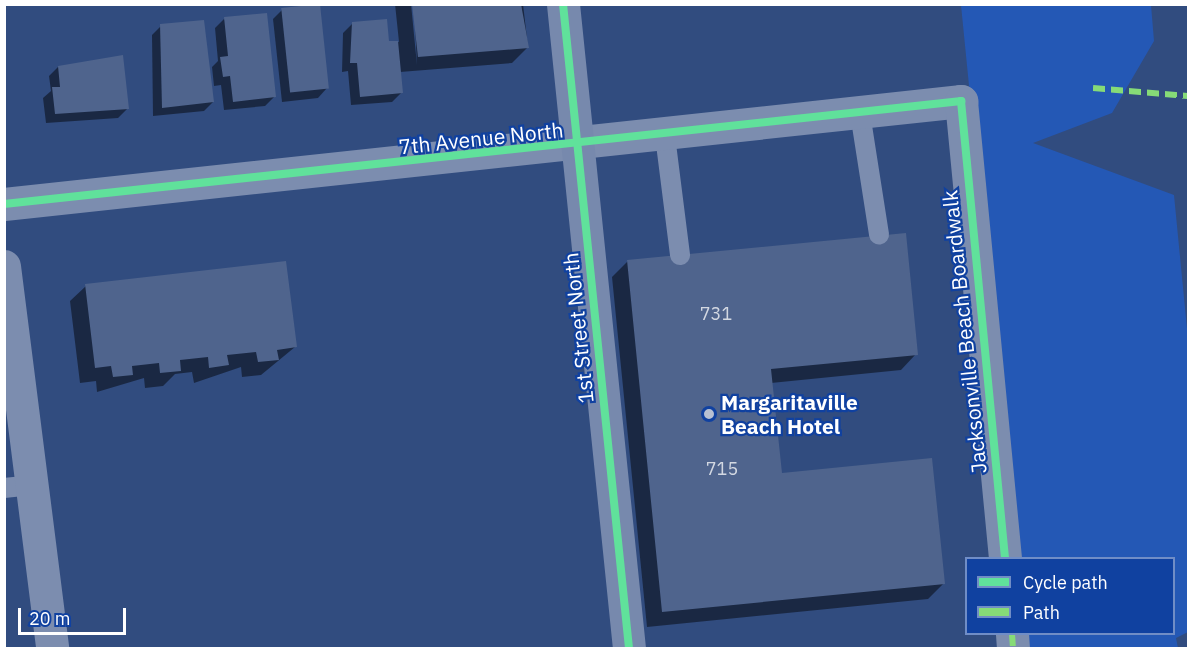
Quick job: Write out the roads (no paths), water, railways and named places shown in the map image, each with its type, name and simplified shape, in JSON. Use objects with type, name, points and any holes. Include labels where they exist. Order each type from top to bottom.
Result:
[{"type":"street","name":"1st Street North","points":[[563,4],[629,648]]},
{"type":"street","name":"7th Avenue North","points":[[4,204],[578,146],[960,101]]},
{"type":"street","name":"Jacksonville Beach Boardwalk","points":[[960,101],[1005,557]]},
{"type":"street","points":[[4,266],[18,486],[52,648]]},
{"type":"lane","points":[[861,113],[879,235]]},
{"type":"lane","points":[[665,136],[680,255]]},
{"type":"place","name":"Margaritaville Beach Hotel","points":[[709,414]]}]
